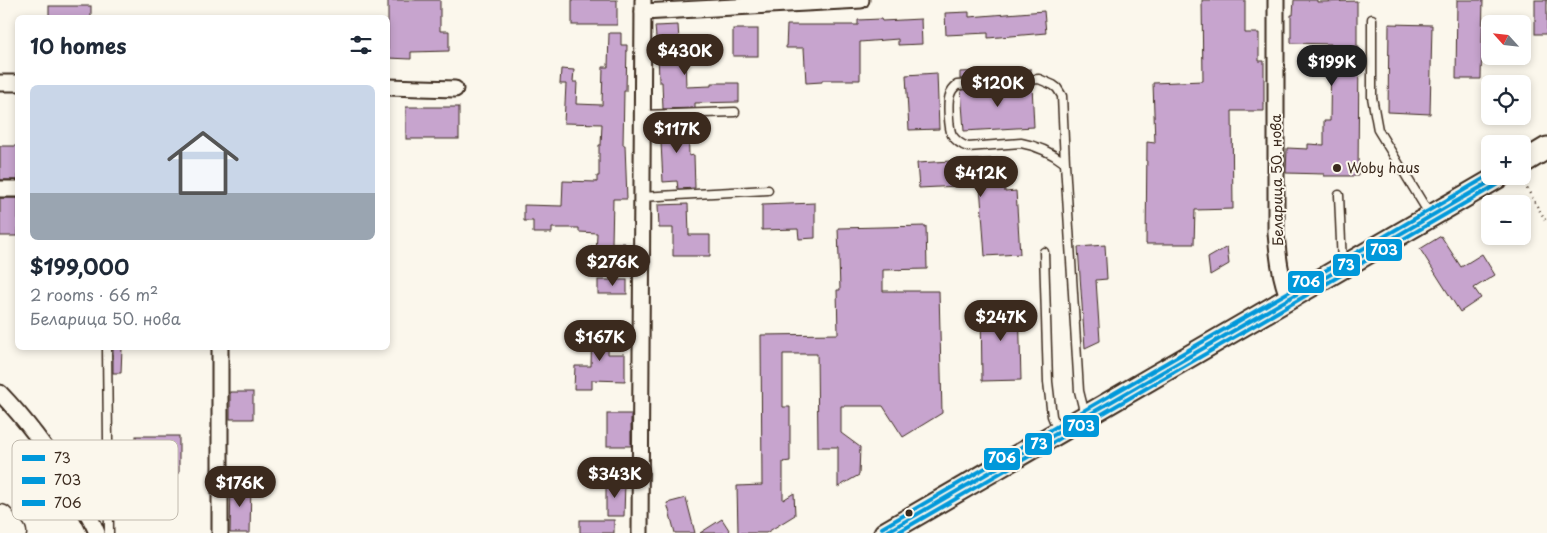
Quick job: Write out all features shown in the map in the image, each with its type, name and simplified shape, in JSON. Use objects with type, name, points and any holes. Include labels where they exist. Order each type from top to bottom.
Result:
[{"type":"highway","points":[[0,518],[12,533]]},
{"type":"main road","points":[[1531,158],[1547,148]]},
{"type":"main road","points":[[885,533],[1485,185]]},
{"type":"street","points":[[640,533],[643,6],[861,0]]},
{"type":"street","name":"Беларица 50. нова","points":[[1276,0],[1276,233],[1278,257],[1289,299]]},
{"type":"street","points":[[0,83],[15,83]]},
{"type":"street","points":[[390,87],[455,89]]},
{"type":"street","points":[[0,189],[15,190]]},
{"type":"street","points":[[220,350],[220,533]]},
{"type":"street","points":[[0,393],[40,440]]},
{"type":"street","points":[[90,520],[97,533]]},
{"type":"lane","points":[[1372,19],[1372,97],[1378,130],[1431,217]]},
{"type":"lane","points":[[1065,163],[1044,149],[1028,144],[964,146],[952,134],[950,93],[957,85],[1039,79],[1058,88],[1062,96],[1079,391],[1086,417]]},
{"type":"lane","points":[[643,115],[735,112]]},
{"type":"lane","points":[[641,197],[768,190]]},
{"type":"lane","points":[[1339,195],[1342,268]]},
{"type":"lane","points":[[1044,252],[1049,401],[1058,433]]},
{"type":"lane","points":[[107,350],[108,440]]},
{"type":"lane","points":[[109,520],[109,533]]},
{"type":"path","points":[[1525,185],[1547,223]]},
{"type":"building","points":[[388,0],[440,0],[440,31],[449,31],[449,51],[411,52],[411,59],[390,58],[390,15],[388,15]]},
{"type":"building","points":[[572,0],[617,0],[617,25],[572,25]]},
{"type":"building","points":[[1202,0],[1245,0],[1245,33],[1259,33],[1259,61],[1264,61],[1264,111],[1232,111],[1233,209],[1195,210],[1194,244],[1146,244],[1147,142],[1155,143],[1153,83],[1203,81]]},
{"type":"building","points":[[1294,0],[1317,0],[1317,2],[1357,1],[1357,46],[1359,46],[1358,176],[1286,173],[1287,148],[1308,149],[1308,144],[1324,145],[1324,121],[1330,121],[1331,44],[1291,43],[1291,15],[1293,15]]},
{"type":"building","points":[[1457,0],[1483,0],[1483,15],[1481,15],[1481,79],[1456,79]]},
{"type":"building","points":[[1535,0],[1547,0],[1547,34],[1535,34]]},
{"type":"building","points":[[49,6],[91,6],[91,15],[49,15]]},
{"type":"building","points":[[1044,11],[1046,33],[988,38],[988,33],[946,35],[945,13],[969,12],[969,17]]},
{"type":"building","points":[[881,19],[882,21],[921,19],[922,44],[898,45],[898,39],[860,42],[860,80],[822,80],[822,82],[806,83],[804,48],[786,48],[787,25],[858,25],[858,20]]},
{"type":"building","points":[[1389,24],[1432,25],[1430,114],[1388,112]]},
{"type":"building","points":[[678,25],[680,57],[685,57],[686,87],[711,86],[711,83],[739,83],[739,102],[695,103],[695,108],[663,109],[662,82],[659,82],[655,26]]},
{"type":"building","points":[[733,29],[758,29],[758,56],[733,56]]},
{"type":"building","points":[[609,33],[621,33],[621,45],[627,45],[623,145],[625,145],[627,199],[613,199],[612,243],[625,243],[624,257],[596,256],[597,233],[579,232],[579,228],[552,228],[552,233],[533,233],[533,221],[524,221],[524,205],[562,206],[563,181],[597,182],[602,124],[564,123],[566,84],[560,84],[561,69],[574,70],[573,82],[577,82],[576,104],[602,105],[603,67],[608,67]]},
{"type":"building","points":[[1031,69],[1031,74],[960,79],[960,72]]},
{"type":"building","points":[[937,73],[939,129],[909,130],[906,75]]},
{"type":"building","points":[[1032,85],[1034,127],[964,131],[961,90]]},
{"type":"building","points":[[406,107],[459,107],[459,139],[406,139]]},
{"type":"building","points":[[688,119],[689,156],[694,155],[695,188],[678,189],[677,181],[663,182],[660,123],[664,123],[664,120]]},
{"type":"building","points":[[0,146],[15,146],[15,180],[0,180]]},
{"type":"building","points":[[1003,158],[1005,192],[1016,191],[1020,254],[985,256],[980,185],[919,188],[917,163]]},
{"type":"building","points":[[0,198],[15,198],[15,236],[0,236]]},
{"type":"building","points":[[815,203],[815,238],[799,239],[798,229],[762,230],[762,205]]},
{"type":"building","points":[[688,204],[689,235],[710,235],[710,256],[673,256],[673,228],[659,228],[658,205]]},
{"type":"building","points":[[926,226],[927,269],[883,270],[883,291],[939,291],[942,413],[903,437],[883,406],[841,406],[841,433],[860,447],[859,475],[838,487],[838,447],[818,447],[817,354],[783,354],[783,407],[790,407],[790,461],[783,462],[783,500],[794,493],[795,515],[766,533],[738,533],[737,486],[762,485],[761,335],[838,334],[837,290],[840,290],[838,228]]},
{"type":"building","points":[[1441,236],[1461,267],[1482,254],[1495,275],[1474,288],[1481,298],[1460,312],[1420,249]]},
{"type":"building","points":[[1105,245],[1107,279],[1096,280],[1100,341],[1085,348],[1078,247]]},
{"type":"building","points":[[1227,247],[1229,264],[1210,275],[1208,258]]},
{"type":"building","points":[[598,280],[627,280],[627,294],[598,294]]},
{"type":"building","points":[[981,304],[1019,304],[1021,380],[982,381]]},
{"type":"building","points":[[592,326],[609,326],[608,354],[625,354],[625,381],[592,380],[592,389],[574,389],[575,366],[591,366]]},
{"type":"building","points":[[113,350],[122,350],[121,373],[113,373]]},
{"type":"building","points":[[230,392],[253,392],[253,419],[230,419]]},
{"type":"building","points":[[607,414],[631,414],[631,446],[607,446]]},
{"type":"building","points":[[136,436],[179,436],[179,473],[178,440],[136,440]]},
{"type":"building","points":[[606,482],[625,482],[624,516],[606,516]]},
{"type":"building","points":[[231,484],[251,484],[250,533],[230,533]]},
{"type":"building","points":[[686,498],[695,533],[675,533],[667,503]]},
{"type":"building","points":[[722,519],[731,533],[700,533]]},
{"type":"building","points":[[580,520],[614,520],[614,533],[580,533]]},
{"type":"transit line","name":"706","points":[[882,528],[1481,180]]},
{"type":"transit line","name":"73","points":[[885,533],[1484,185]]},
{"type":"transit line","name":"703","points":[[897,533],[1496,185]]},
{"type":"place","name":"Woby haus","points":[[1337,168]]}]
